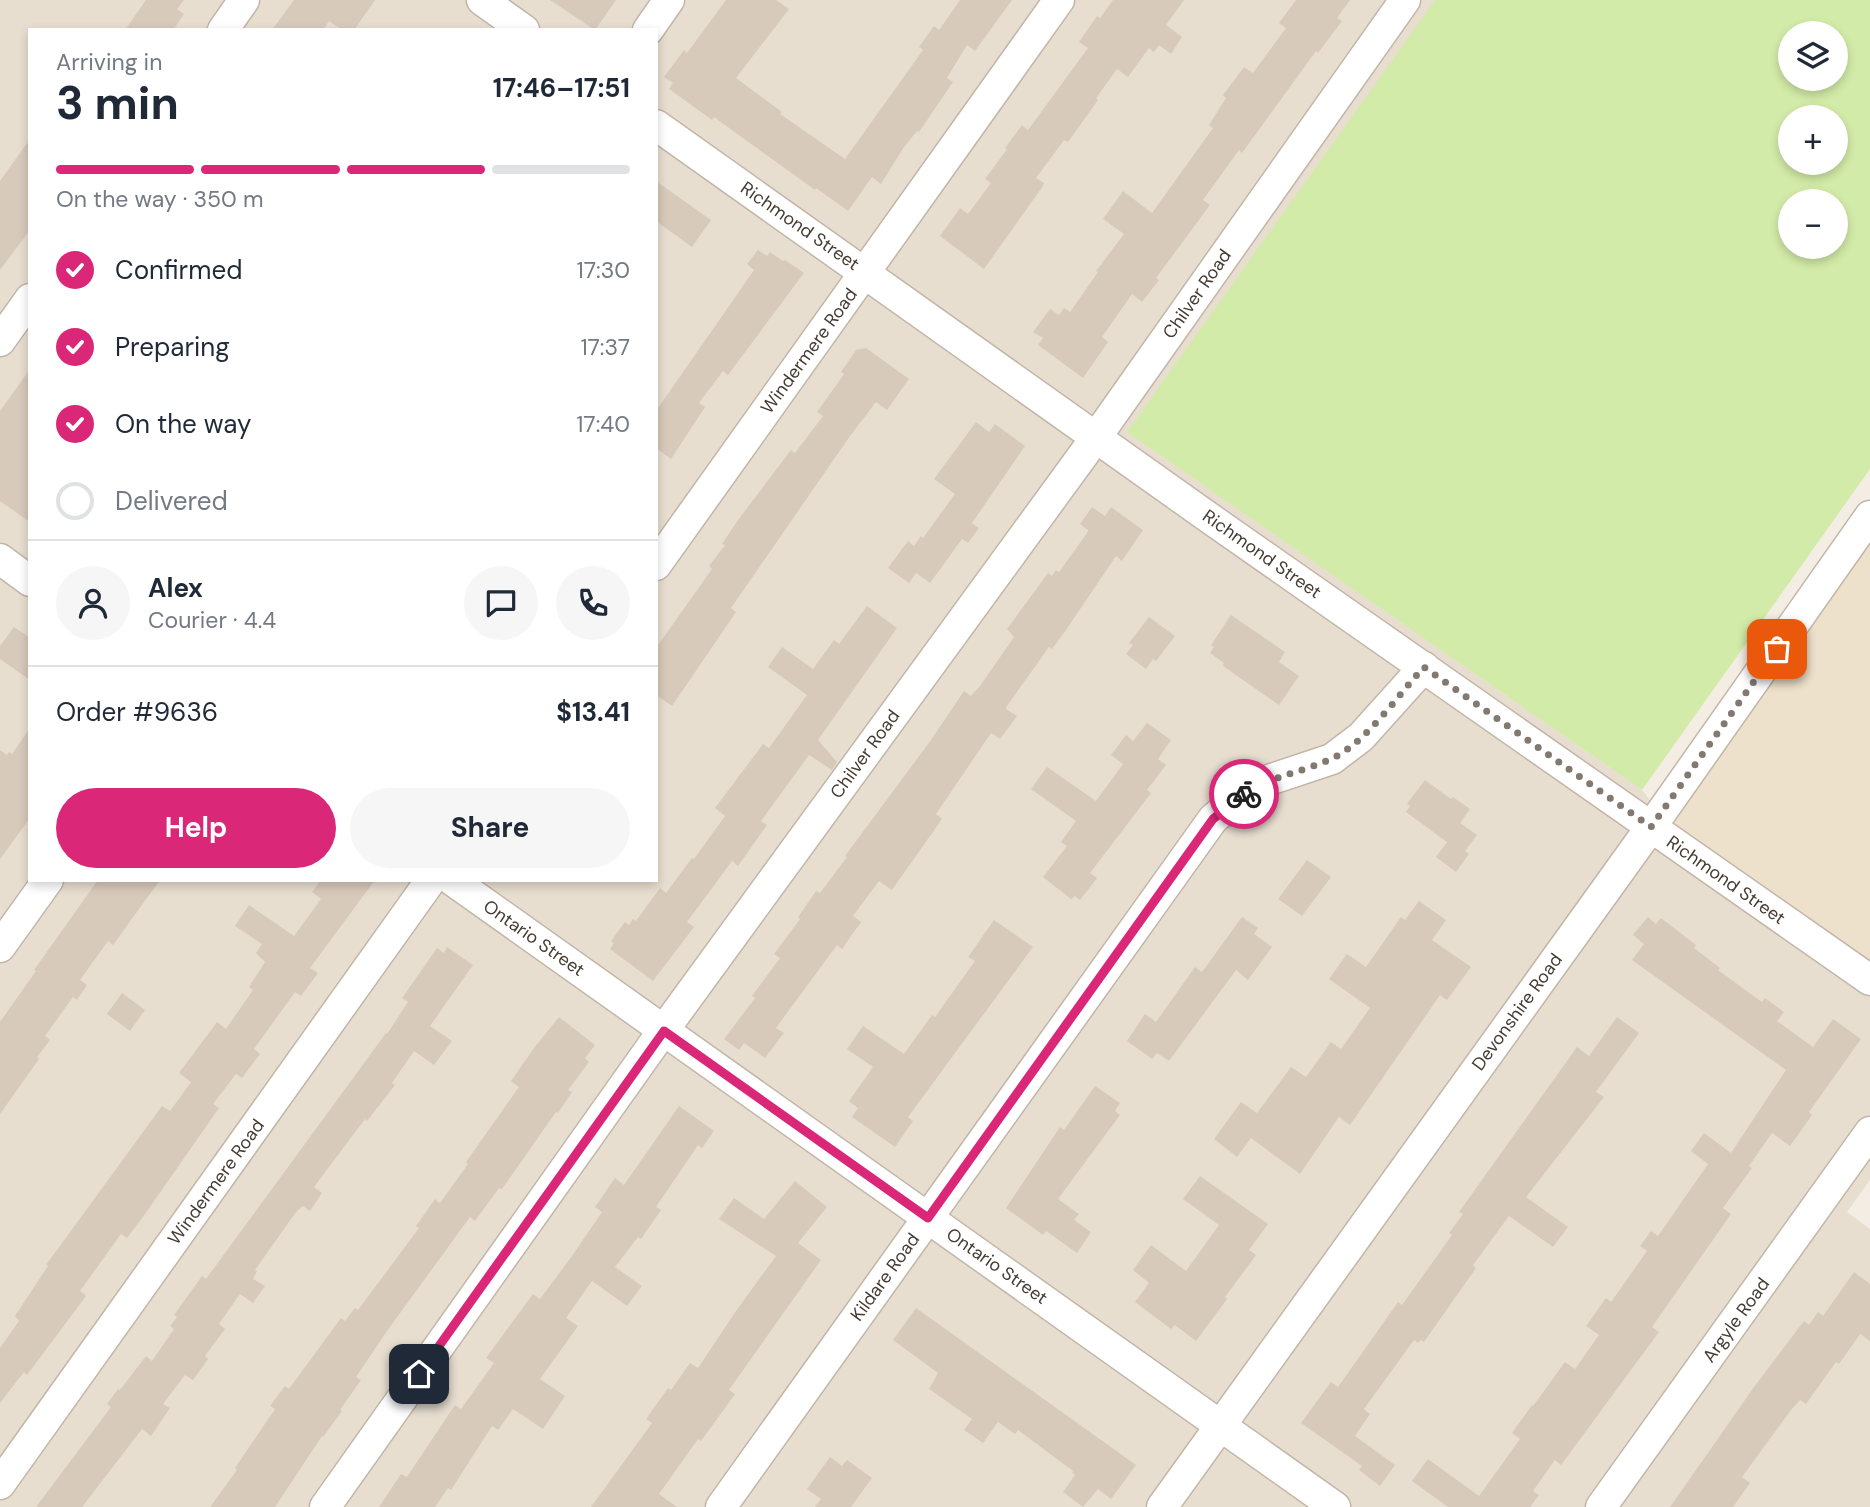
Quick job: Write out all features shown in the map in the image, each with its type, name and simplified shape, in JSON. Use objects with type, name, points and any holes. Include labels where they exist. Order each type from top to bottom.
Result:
[{"type":"street","points":[[224,28],[244,0]]},
{"type":"street","points":[[482,0],[521,28]]},
{"type":"street","points":[[649,28],[669,0]]},
{"type":"street","name":"Windermere Road","points":[[658,562],[1059,0]]},
{"type":"street","name":"Chilver Road","points":[[325,1507],[664,1031],[1097,436],[1405,0]]},
{"type":"street","name":"Richmond Street","points":[[658,126],[1870,980]]},
{"type":"street","points":[[0,341],[28,302]]},
{"type":"street","name":"Devonshire Road","points":[[1162,1507],[1651,827],[1870,516]]},
{"type":"street","points":[[0,559],[28,581]]},
{"type":"street","points":[[0,582],[28,583]]},
{"type":"street","name":"Kildare Road","points":[[721,1507],[1213,819],[1263,782],[1332,759],[1361,737],[1424,667]]},
{"type":"street","points":[[0,947],[47,882]]},
{"type":"street","name":"Windermere Road","points":[[0,1484],[430,882]]},
{"type":"street","name":"Ontario Street","points":[[455,882],[1335,1507]]},
{"type":"street","name":"Argyle Road","points":[[1601,1507],[1870,1132]]},
{"type":"shaded area","points":[[0,0],[1436,0],[1128,432],[1642,790],[1667,822],[1870,966],[1870,1180],[1847,1212],[1870,1229],[1870,1507],[0,1507]]},
{"type":"shaded area","points":[[1870,535],[1870,966],[1667,822]]},
{"type":"green space","points":[[1435,0],[1870,0],[1870,469],[1642,790],[1127,432]]},
{"type":"building","points":[[146,0],[184,0],[177,9],[184,14],[174,28],[126,28]]},
{"type":"building","points":[[294,0],[375,0],[355,28],[339,28],[329,21],[324,28],[273,28]]},
{"type":"building","points":[[550,0],[616,0],[596,28],[592,28]]},
{"type":"building","points":[[726,0],[776,0],[789,9],[736,78],[782,112],[780,114],[845,159],[923,50],[919,47],[934,26],[939,30],[960,0],[1012,0],[975,51],[967,45],[947,78],[953,82],[919,132],[917,131],[904,147],[881,184],[872,177],[848,211],[714,117],[712,120],[669,89],[673,83],[664,77],[684,50],[687,53]]},
{"type":"building","points":[[1113,0],[1184,0],[1166,25],[1182,37],[1171,54],[1159,45],[1154,52],[1149,48],[1128,77],[1117,69],[1068,142],[1064,140],[1036,178],[1044,183],[1043,186],[984,269],[940,236],[960,208],[968,214],[991,183],[985,179],[1007,149],[1005,148],[1022,125],[1028,130],[1088,48],[1079,42],[1097,16],[1100,18]]},
{"type":"building","points":[[1296,0],[1350,0],[1337,18],[1342,21],[1318,53],[1316,51],[1242,153],[1239,150],[1203,200],[1210,205],[1156,278],[1159,280],[1142,302],[1132,294],[1102,337],[1108,342],[1083,378],[1038,345],[1043,338],[1033,332],[1050,309],[1059,315],[1064,308],[1070,312],[1124,234],[1103,219],[1123,191],[1152,213],[1213,128],[1209,125],[1226,98],[1223,95],[1244,67],[1253,73],[1286,28],[1279,23]]},
{"type":"building","points":[[28,142],[28,233],[0,270],[0,181]]},
{"type":"building","points":[[658,182],[711,220],[692,247],[658,222]]},
{"type":"building","points":[[758,250],[767,256],[770,252],[804,273],[728,375],[723,371],[699,403],[705,407],[671,459],[658,449],[658,408],[754,270],[747,264]]},
{"type":"building","points":[[866,348],[909,379],[887,410],[876,402],[850,436],[731,608],[736,612],[672,706],[658,696],[658,645],[712,569],[709,566],[725,545],[722,544],[738,520],[791,450],[795,453],[823,416],[817,412],[844,374],[841,372],[856,350]]},
{"type":"building","points":[[28,372],[28,521],[0,501],[0,411]]},
{"type":"building","points":[[976,422],[989,432],[995,424],[1025,446],[972,523],[979,528],[968,543],[962,539],[930,583],[916,573],[909,583],[888,568],[908,541],[914,546],[921,536],[923,538],[955,494],[934,479]]},
{"type":"building","points":[[1092,507],[1105,516],[1111,507],[1143,530],[1122,561],[1116,556],[1066,630],[1052,649],[1049,647],[1007,706],[1006,709],[1017,716],[1000,739],[991,733],[936,814],[942,819],[892,890],[879,881],[853,916],[861,922],[842,949],[837,945],[776,1028],[784,1033],[765,1058],[744,1043],[739,1050],[724,1039],[755,998],[752,996],[780,958],[774,954],[800,919],[798,917],[816,891],[820,893],[847,857],[845,856],[964,691],[971,696],[980,686],[1014,637],[1007,629],[1048,573],[1052,576],[1056,570],[1059,572],[1087,533],[1088,530],[1080,524]]},
{"type":"building","points":[[867,606],[897,628],[818,740],[837,762],[832,770],[809,755],[761,821],[767,825],[738,866],[732,861],[687,922],[694,927],[653,981],[610,949],[614,943],[611,941],[625,922],[629,925],[633,919],[636,921],[660,888],[666,893],[692,858],[694,859],[725,816],[715,808],[763,744],[769,748],[807,695],[768,667],[782,647],[813,669],[834,640],[839,644]]},
{"type":"building","points":[[1231,615],[1285,652],[1279,662],[1299,676],[1279,705],[1223,666],[1224,663],[1210,653],[1214,647],[1211,645]]},
{"type":"building","points":[[1149,617],[1175,636],[1156,661],[1153,659],[1146,669],[1126,654],[1133,645],[1129,643]]},
{"type":"building","points":[[14,627],[28,637],[28,679],[0,659],[0,646]]},
{"type":"building","points":[[1147,723],[1171,740],[1158,759],[1166,765],[1147,790],[1151,793],[1090,873],[1097,878],[1080,900],[1075,896],[1071,899],[1043,877],[1067,846],[1061,842],[1076,821],[1031,789],[1047,767],[1096,801],[1123,764],[1111,755],[1126,735],[1133,741]]},
{"type":"building","points":[[28,731],[28,821],[0,859],[0,750],[7,755],[9,752],[12,754]]},
{"type":"building","points":[[1425,780],[1470,809],[1460,823],[1477,835],[1465,851],[1469,854],[1456,872],[1436,857],[1447,842],[1406,812],[1410,806],[1407,804]]},
{"type":"building","points":[[1307,860],[1331,877],[1302,916],[1278,899]]},
{"type":"building","points":[[97,882],[159,882],[113,945],[108,941],[80,980],[87,985],[77,1000],[73,997],[45,1036],[50,1040],[0,1114],[0,1022],[36,971],[34,970]]},
{"type":"building","points":[[320,882],[374,882],[310,968],[318,973],[301,996],[295,992],[254,1049],[260,1054],[242,1078],[236,1074],[213,1104],[219,1108],[145,1214],[127,1238],[121,1234],[80,1291],[86,1296],[27,1375],[24,1372],[0,1403],[0,1348],[19,1321],[15,1316],[48,1266],[46,1265],[162,1106],[170,1111],[191,1082],[179,1073],[217,1022],[226,1029],[253,990],[249,987],[265,962],[256,953],[262,944],[235,926],[249,905],[294,936],[321,899],[312,892]]},
{"type":"building","points":[[1419,901],[1446,920],[1432,940],[1471,967],[1447,1000],[1440,995],[1350,1125],[1339,1117],[1300,1174],[1251,1138],[1237,1157],[1214,1139],[1241,1102],[1257,1113],[1291,1067],[1306,1077],[1331,1042],[1341,1049],[1370,1008],[1329,979],[1347,954],[1366,967],[1401,917],[1405,920]]},
{"type":"building","points":[[1242,917],[1258,928],[1254,934],[1272,947],[1248,980],[1236,970],[1169,1061],[1157,1053],[1152,1059],[1127,1041],[1145,1014],[1156,1022],[1195,967],[1202,972]]},
{"type":"building","points":[[1648,917],[1656,924],[1661,918],[1696,945],[1694,948],[1720,968],[1718,970],[1762,1002],[1765,998],[1784,1012],[1777,1021],[1813,1047],[1833,1019],[1861,1039],[1809,1112],[1812,1115],[1790,1146],[1772,1133],[1749,1166],[1752,1168],[1723,1208],[1731,1214],[1652,1327],[1659,1332],[1561,1465],[1555,1460],[1533,1491],[1539,1495],[1530,1507],[1448,1507],[1412,1481],[1428,1459],[1479,1496],[1520,1439],[1512,1433],[1532,1405],[1565,1362],[1575,1369],[1599,1335],[1586,1326],[1606,1298],[1611,1302],[1647,1251],[1640,1246],[1651,1231],[1658,1236],[1708,1164],[1691,1151],[1704,1133],[1731,1153],[1786,1070],[1632,960],[1644,944],[1633,935]]},
{"type":"building","points":[[994,920],[1033,947],[908,1117],[913,1121],[895,1147],[852,1117],[858,1108],[849,1101],[873,1067],[847,1049],[863,1026],[904,1054],[932,1015],[935,1017],[975,961],[968,957]]},
{"type":"building","points":[[447,947],[473,965],[430,1026],[452,1041],[434,1065],[414,1051],[392,1083],[395,1085],[367,1121],[365,1119],[314,1187],[322,1193],[310,1211],[303,1206],[296,1212],[255,1270],[257,1271],[253,1279],[265,1286],[253,1303],[240,1294],[219,1324],[225,1329],[205,1356],[208,1359],[193,1380],[185,1375],[163,1404],[170,1408],[151,1436],[142,1429],[82,1507],[36,1507],[111,1407],[107,1404],[118,1389],[120,1390],[146,1356],[152,1361],[174,1329],[170,1326],[177,1317],[174,1315],[202,1276],[206,1279],[387,1034],[408,1002],[402,998],[437,948],[444,953]]},
{"type":"building","points":[[122,993],[145,1010],[130,1031],[107,1014]]},
{"type":"building","points":[[559,1017],[595,1045],[585,1058],[589,1062],[568,1090],[572,1092],[558,1113],[556,1112],[502,1189],[499,1188],[475,1221],[470,1217],[387,1331],[356,1377],[361,1380],[340,1410],[342,1411],[275,1507],[210,1507],[275,1409],[270,1406],[285,1386],[289,1389],[341,1318],[345,1321],[355,1308],[358,1310],[419,1228],[416,1226],[435,1199],[440,1203],[468,1164],[466,1162],[519,1087],[511,1081]]},
{"type":"building","points":[[1617,1017],[1639,1033],[1596,1092],[1604,1097],[1526,1197],[1568,1227],[1553,1247],[1509,1216],[1473,1265],[1476,1268],[1424,1342],[1421,1340],[1418,1343],[1414,1340],[1364,1409],[1370,1414],[1355,1436],[1395,1465],[1380,1486],[1359,1470],[1362,1466],[1301,1423],[1331,1382],[1338,1387],[1398,1302],[1402,1305],[1452,1235],[1449,1233],[1463,1214],[1459,1212],[1577,1047],[1589,1056]]},
{"type":"building","points":[[1095,1086],[1120,1103],[1115,1111],[1120,1115],[1058,1199],[1079,1214],[1074,1220],[1091,1232],[1077,1253],[1046,1231],[1043,1235],[1006,1208],[1060,1127],[1064,1130]]},
{"type":"building","points":[[679,1106],[714,1131],[702,1148],[698,1145],[656,1207],[661,1210],[641,1239],[638,1237],[615,1267],[642,1286],[627,1306],[592,1281],[566,1318],[578,1326],[540,1379],[565,1396],[543,1429],[513,1409],[498,1430],[492,1426],[451,1490],[448,1488],[435,1507],[379,1507],[401,1474],[407,1477],[455,1405],[461,1409],[494,1363],[486,1358],[533,1294],[540,1299],[572,1256],[602,1212],[595,1207],[615,1178],[624,1185]]},
{"type":"building","points":[[1200,1176],[1268,1224],[1249,1250],[1256,1255],[1196,1341],[1175,1325],[1171,1329],[1135,1302],[1149,1283],[1133,1270],[1151,1245],[1186,1271],[1219,1225],[1183,1199]]},
{"type":"building","points":[[795,1181],[827,1207],[798,1243],[821,1260],[729,1390],[735,1394],[701,1441],[698,1439],[659,1494],[677,1507],[591,1507],[652,1423],[646,1419],[668,1388],[671,1390],[690,1363],[698,1368],[776,1256],[719,1219],[734,1198],[764,1219]]},
{"type":"building","points":[[1854,1272],[1870,1284],[1870,1341],[1860,1334],[1806,1404],[1800,1400],[1791,1410],[1742,1477],[1750,1483],[1733,1507],[1670,1507],[1804,1321],[1809,1325],[1818,1312],[1823,1316]]},
{"type":"building","points":[[916,1308],[1136,1465],[1111,1499],[1098,1489],[1083,1507],[1063,1492],[1075,1475],[1073,1471],[1018,1430],[1015,1434],[998,1422],[983,1443],[964,1430],[972,1419],[929,1389],[938,1373],[893,1340]]},
{"type":"building","points":[[830,1457],[842,1466],[847,1460],[872,1478],[851,1507],[815,1507],[821,1499],[807,1489]]},
{"type":"way so far","points":[[1244,794],[1263,782],[1332,759],[1361,737],[1424,667],[1651,827],[1777,649]]},
{"type":"route","points":[[419,1374],[664,1031],[928,1218],[1213,819],[1244,794]]}]
